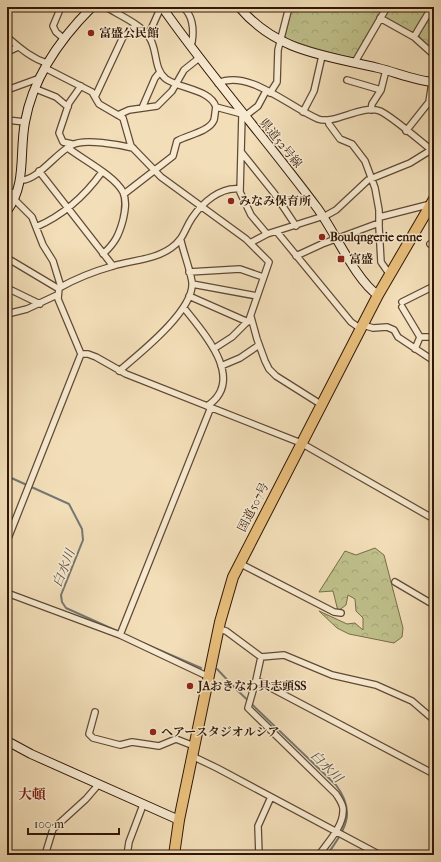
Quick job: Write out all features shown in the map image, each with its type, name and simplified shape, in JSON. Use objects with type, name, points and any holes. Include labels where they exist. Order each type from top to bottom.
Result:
[{"type":"highway","name":"国道507号","points":[[174,855],[179,820],[194,746],[229,586],[239,562],[378,295],[433,202]]},
{"type":"street","points":[[61,7],[53,26],[63,38]]},
{"type":"street","points":[[7,211],[15,197],[21,180],[21,159],[25,122],[40,78],[63,38],[90,7]]},
{"type":"street","points":[[106,7],[136,25],[148,36],[160,72],[166,79],[211,98],[216,107],[214,121],[203,130],[177,141],[173,156],[124,194]]},
{"type":"street","points":[[182,7],[187,11],[191,21],[193,35],[192,42],[189,44]]},
{"type":"street","points":[[239,7],[254,24],[280,42],[322,56],[355,62],[433,82],[429,102],[406,131]]},
{"type":"street","points":[[216,107],[243,115],[258,106],[277,82],[277,58],[289,7]]},
{"type":"street","points":[[355,62],[387,7]]},
{"type":"street","points":[[414,37],[432,7]]},
{"type":"street","points":[[148,36],[163,8]]},
{"type":"street","name":"県道52号線","points":[[163,8],[218,83],[296,180],[323,217],[365,284],[378,295]]},
{"type":"street","points":[[380,18],[414,37],[434,55]]},
{"type":"street","points":[[95,97],[123,37],[136,25]]},
{"type":"street","points":[[7,37],[36,60],[92,92],[99,104],[123,118],[129,142],[133,148],[170,186],[202,207],[250,243],[269,262],[248,322],[232,337],[215,348]]},
{"type":"street","points":[[7,52],[18,46]]},
{"type":"street","points":[[303,112],[314,91],[322,56]]},
{"type":"street","points":[[118,115],[129,110],[157,106],[172,90],[184,70],[199,58]]},
{"type":"street","points":[[370,110],[381,90],[386,70]]},
{"type":"street","points":[[142,108],[153,82],[160,72]]},
{"type":"street","points":[[7,90],[40,78]]},
{"type":"street","points":[[218,83],[225,79],[246,82],[319,119],[328,120],[370,110],[382,112],[433,151],[410,163],[371,178],[362,184],[336,210],[323,217],[267,234],[250,243]]},
{"type":"street","points":[[347,80],[381,90]]},
{"type":"street","points":[[81,86],[68,107],[59,136],[63,142],[118,184],[124,194],[125,205],[119,233],[115,243],[103,254]]},
{"type":"street","points":[[36,89],[56,97],[68,107]]},
{"type":"street","points":[[243,115],[240,189],[246,207],[267,234]]},
{"type":"street","points":[[7,120],[25,122]]},
{"type":"street","points":[[328,120],[329,124],[340,138],[352,144],[364,158],[378,200],[382,262],[390,275]]},
{"type":"street","points":[[21,180],[26,180],[39,171],[70,146],[98,143],[133,148]]},
{"type":"street","points":[[242,153],[274,193],[296,226]]},
{"type":"street","points":[[39,171],[113,266]]},
{"type":"street","points":[[36,227],[48,222],[68,209],[88,190],[102,172]]},
{"type":"street","points":[[7,314],[40,304],[59,291],[113,266],[158,255],[181,241],[192,218],[202,207],[220,192],[234,188],[240,189]]},
{"type":"street","points":[[7,190],[26,210],[36,227],[43,245],[53,261],[59,291],[80,354],[7,542]]},
{"type":"street","points":[[296,256],[379,220],[433,202]]},
{"type":"street","points":[[277,232],[351,322],[362,327],[387,327],[394,330],[398,337],[434,361]]},
{"type":"street","points":[[119,371],[160,334],[184,308],[192,284],[181,241]]},
{"type":"street","points":[[7,258],[59,291]]},
{"type":"street","points":[[189,272],[240,269],[263,277]]},
{"type":"street","points":[[192,284],[257,296]]},
{"type":"street","points":[[420,337],[402,305],[434,286]]},
{"type":"street","points":[[7,288],[40,304]]},
{"type":"street","points":[[189,296],[248,322]]},
{"type":"street","points":[[120,635],[209,407],[220,394],[222,378],[221,366],[215,348],[184,308]]},
{"type":"street","points":[[252,311],[252,322],[259,345],[265,361],[276,376],[322,405]]},
{"type":"street","points":[[415,349],[420,337]]},
{"type":"street","points":[[420,337],[434,337]]},
{"type":"street","points":[[221,366],[240,358],[259,345]]},
{"type":"street","points":[[80,354],[88,354],[96,357],[119,371],[301,443],[434,519]]},
{"type":"street","points":[[239,562],[334,612],[341,613]]},
{"type":"street","points":[[395,582],[434,605]]},
{"type":"street","points":[[7,593],[120,635],[209,677]]},
{"type":"street","points":[[219,628],[226,631],[261,657],[284,655],[332,675],[376,685],[412,700],[434,720]]},
{"type":"street","points":[[261,657],[248,708],[336,794],[344,810],[335,832],[318,855]]},
{"type":"street","points":[[7,667],[7,679]]},
{"type":"street","points":[[256,680],[434,774]]},
{"type":"street","points":[[95,712],[89,734],[93,738],[120,745],[132,742],[158,746],[176,739],[194,746]]},
{"type":"street","points":[[7,741],[98,785],[179,820]]},
{"type":"street","points":[[192,756],[380,855]]},
{"type":"street","points":[[45,855],[53,828],[86,799],[98,785]]},
{"type":"street","points":[[259,855],[258,826],[271,797]]},
{"type":"street","points":[[127,855],[129,842],[143,805]]},
{"type":"green space","points":[[292,7],[384,7],[355,57],[352,58],[287,39],[285,36]]},
{"type":"green space","points":[[389,7],[429,7],[412,34],[385,19],[384,16]]},
{"type":"green space","points":[[434,9],[434,42],[431,48],[420,38],[419,35]]},
{"type":"green space","points":[[375,548],[384,555],[403,628],[402,637],[394,643],[349,634],[337,628],[319,611],[347,624],[355,623],[363,630],[363,618],[356,611],[355,599],[348,595],[346,605],[338,611],[333,591],[319,592],[345,551],[356,555]]},
{"type":"waterway","name":"白水川","points":[[7,476],[69,504],[82,529],[83,540],[61,595],[62,602],[66,608],[117,631]]},
{"type":"waterway","name":"白水川","points":[[134,639],[201,668]]},
{"type":"waterway","name":"白水川","points":[[217,669],[336,785],[342,795],[346,804],[346,821],[339,837],[327,855]]},
{"type":"place","name":"富盛公民館","points":[[91,33]]},
{"type":"place","name":"みなみ保育所","points":[[231,201]]},
{"type":"place","name":"Boulqngerie enne","points":[[322,237]]},
{"type":"place","name":"富盛","points":[[341,259]]},
{"type":"place","name":"JAおきなわ具志頭SS","points":[[190,686]]},
{"type":"place","name":"ヘアースタジオルシア","points":[[153,732]]},
{"type":"district","name":"大頓","points":[[32,794]]}]
